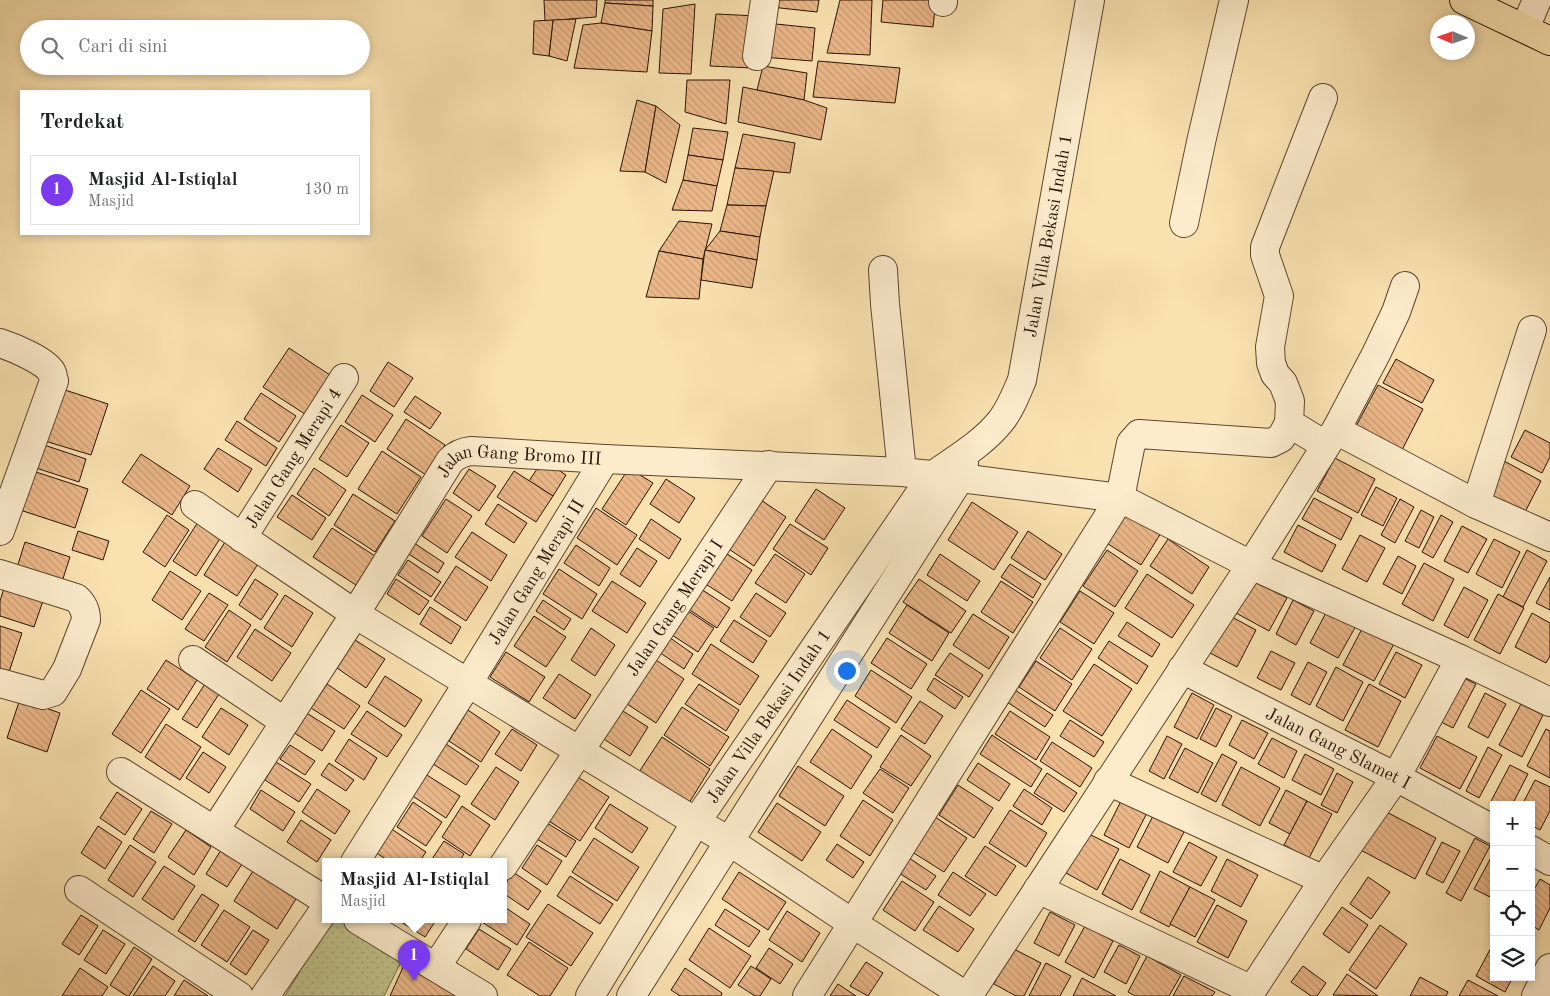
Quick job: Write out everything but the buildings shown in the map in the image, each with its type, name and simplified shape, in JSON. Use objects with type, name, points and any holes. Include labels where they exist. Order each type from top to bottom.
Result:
[{"type":"main road","points":[[1464,0],[1550,41]]},
{"type":"street","points":[[757,56],[765,0]]},
{"type":"street","name":"Jalan Villa Bekasi Indah 1","points":[[631,996],[730,841],[963,465],[984,438],[1001,421],[1013,402],[1022,380],[1090,0]]},
{"type":"street","points":[[1184,223],[1234,0]]},
{"type":"street","points":[[1525,28],[1537,0]]},
{"type":"street","points":[[807,996],[1120,498],[1132,444],[1139,434],[1271,442],[1281,438],[1289,422],[1290,401],[1271,364],[1270,347],[1279,296],[1265,255],[1265,247],[1268,235],[1323,98]]},
{"type":"street","points":[[883,270],[902,472]]},
{"type":"street","points":[[195,505],[355,614],[730,841],[852,923],[967,996],[1251,565],[1330,438],[1376,354],[1396,312],[1405,286]]},
{"type":"street","points":[[1476,504],[1532,330]]},
{"type":"street","points":[[0,342],[30,355],[48,368],[52,373],[54,381],[0,531]]},
{"type":"street","name":"Jalan Gang Merapi 4","points":[[242,538],[344,378]]},
{"type":"street","points":[[1289,422],[1330,438],[1550,537]]},
{"type":"street","name":"Jalan Gang Bromo III","points":[[215,830],[355,614],[450,460],[456,455],[471,451],[902,472],[932,476]]},
{"type":"street","name":"Jalan Gang Merapi II","points":[[358,858],[468,683],[605,459]]},
{"type":"street","name":"Jalan Gang Merapi I","points":[[507,860],[769,465]]},
{"type":"street","points":[[963,465],[1120,498],[1251,565],[1460,659],[1550,702]]},
{"type":"street","name":"Jalan Villa Bekasi Indah 1","points":[[590,996],[696,822],[932,476],[963,465]]},
{"type":"street","points":[[0,574],[76,598],[84,606],[86,620],[67,669],[53,692],[43,695],[0,682]]},
{"type":"street","points":[[1038,889],[1250,993],[1324,880],[1396,777],[1460,659]]},
{"type":"street","points":[[193,660],[285,722]]},
{"type":"street","name":"Jalan Gang Slamet I","points":[[1182,669],[1396,777],[1490,828]]},
{"type":"street","points":[[121,772],[322,898]]},
{"type":"street","points":[[1108,781],[1324,880]]},
{"type":"street","points":[[1535,852],[1550,860]]},
{"type":"street","points":[[79,890],[239,996]]},
{"type":"street","points":[[264,996],[322,912]]},
{"type":"street","points":[[363,923],[483,996]]},
{"type":"street","points":[[436,967],[465,923]]},
{"type":"street","points":[[1536,996],[1550,968]]},
{"type":"green space","points":[[329,923],[347,923],[402,960],[384,996],[285,996]]},
{"type":"place","name":"Masjid Al-Istiqlal","points":[[414,981]]}]
